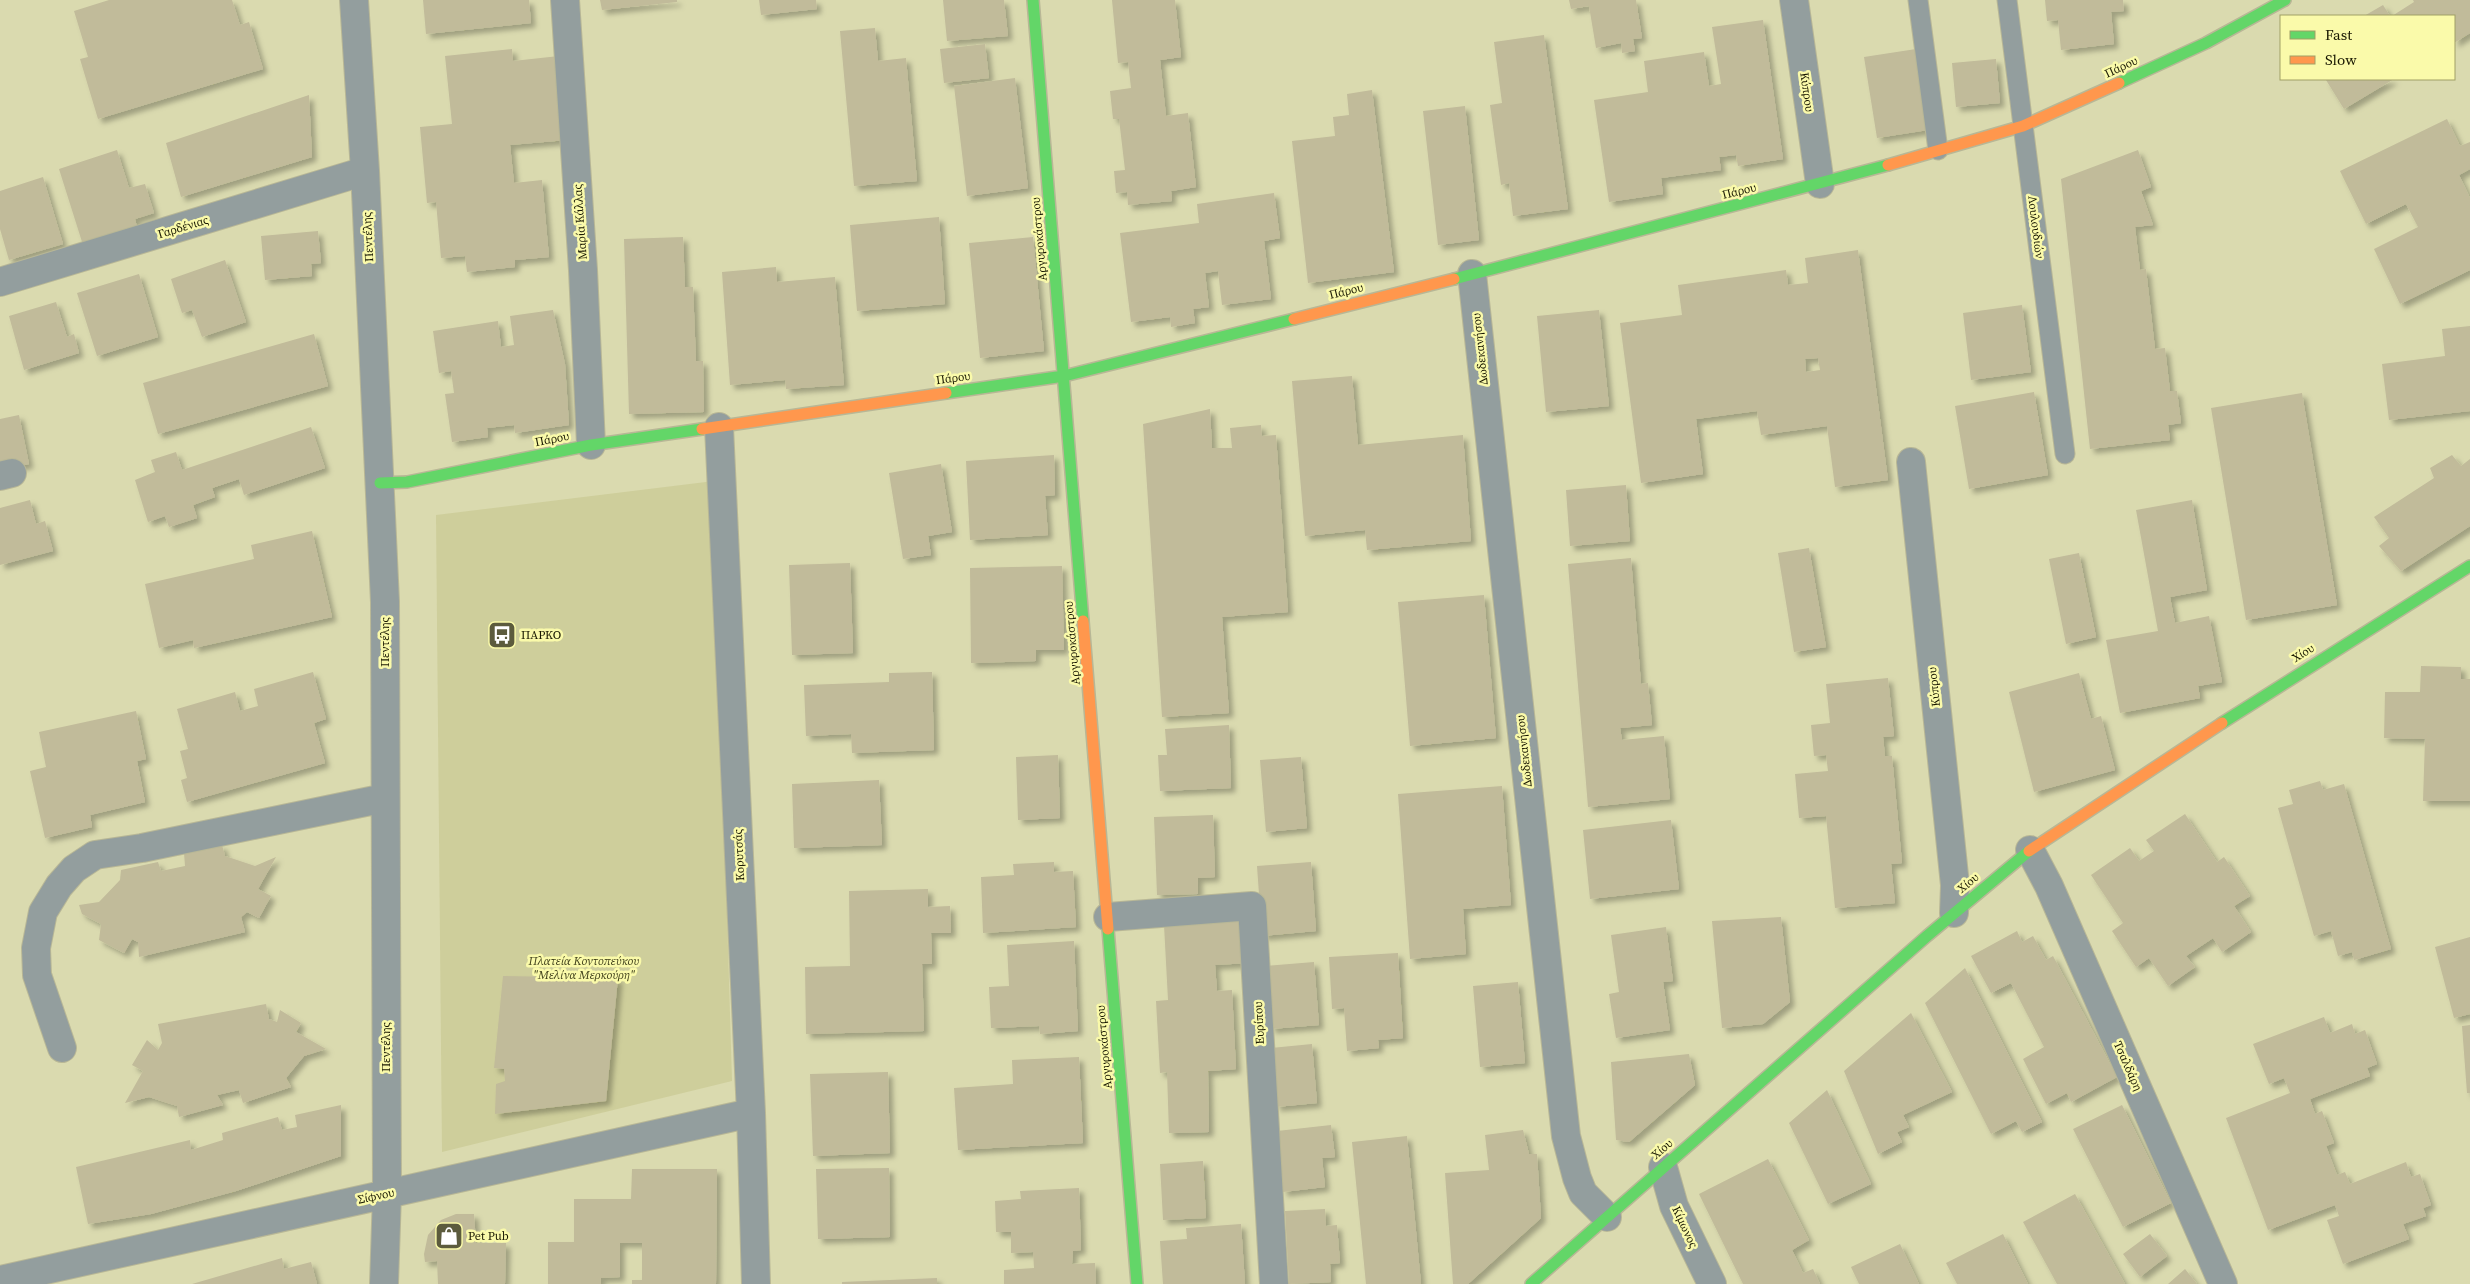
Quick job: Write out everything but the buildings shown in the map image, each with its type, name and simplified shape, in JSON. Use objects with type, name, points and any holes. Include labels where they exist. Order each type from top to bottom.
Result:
[{"type":"street","name":"Πεντέλης","points":[[354,0],[365,171],[385,602],[387,1194],[384,1284]]},
{"type":"street","name":"Μαρία Κάλλας","points":[[565,0],[583,270],[591,445]]},
{"type":"street","name":"Αργυροκάστρου","points":[[1033,0],[1137,1284]]},
{"type":"street","name":"Κύπρου","points":[[1794,0],[1820,184]]},
{"type":"street","name":"Πάρου","points":[[380,483],[408,482],[591,445],[1064,376],[1472,274],[1820,184],[2023,126],[2206,42],[2285,0]]},
{"type":"street","name":"Γαρδένιας","points":[[0,282],[365,171]]},
{"type":"street","name":"Δωδεκανήσου","points":[[1472,274],[1566,1136],[1576,1178],[1583,1193],[1607,1217]]},
{"type":"street","name":"Κορυτσάς","points":[[719,427],[752,1113],[756,1284]]},
{"type":"street","name":"Κύπρου","points":[[1911,462],[1955,885],[1954,913]]},
{"type":"street","name":"Χίου","points":[[1531,1284],[1954,913],[2030,850],[2282,682],[2470,566]]},
{"type":"street","points":[[62,1048],[37,975],[36,948],[43,912],[59,886],[74,869],[95,855],[142,848],[385,798]]},
{"type":"street","name":"Τσαλδάρη","points":[[2030,850],[2049,886],[2223,1284]]},
{"type":"street","name":"Ευρίπου","points":[[1108,917],[1252,906],[1274,1284]]},
{"type":"street","name":"Σίφνου","points":[[0,1280],[752,1113]]},
{"type":"street","name":"Κίμωνος","points":[[1663,1167],[1674,1206],[1712,1284]]},
{"type":"lane","points":[[1918,0],[1938,150]]},
{"type":"lane","name":"Λουλουδιών","points":[[2007,0],[2065,454]]},
{"type":"green space","name":"Πλατεία Κοντοπεύκου \"Μελίνα Μερκούρη\"","points":[[714,481],[732,1081],[442,1152],[436,515]]},
{"type":"traffic: fast","points":[[1033,0],[1083,621]]},
{"type":"traffic: fast","points":[[2119,83],[2206,43],[2285,0]]},
{"type":"traffic: fast","points":[[1454,279],[1888,165]]},
{"type":"traffic: fast","points":[[946,393],[1064,376],[1294,319]]},
{"type":"traffic: fast","points":[[380,483],[407,482],[591,445],[702,429]]},
{"type":"traffic: fast","points":[[2222,723],[2470,566]]},
{"type":"traffic: fast","points":[[1531,1284],[1927,936],[2029,851]]},
{"type":"traffic: fast","points":[[1108,929],[1137,1284]]},
{"type":"traffic: slow","points":[[1888,165],[2023,126],[2119,83]]},
{"type":"traffic: slow","points":[[1294,319],[1454,279]]},
{"type":"traffic: slow","points":[[702,429],[946,393]]},
{"type":"traffic: slow","points":[[1083,621],[1108,929]]},
{"type":"traffic: slow","points":[[2029,851],[2222,723]]},
{"type":"place","name":"ΠΑΡΚΟ","points":[[502,635]]},
{"type":"place","name":"Pet Pub","points":[[449,1236]]}]
